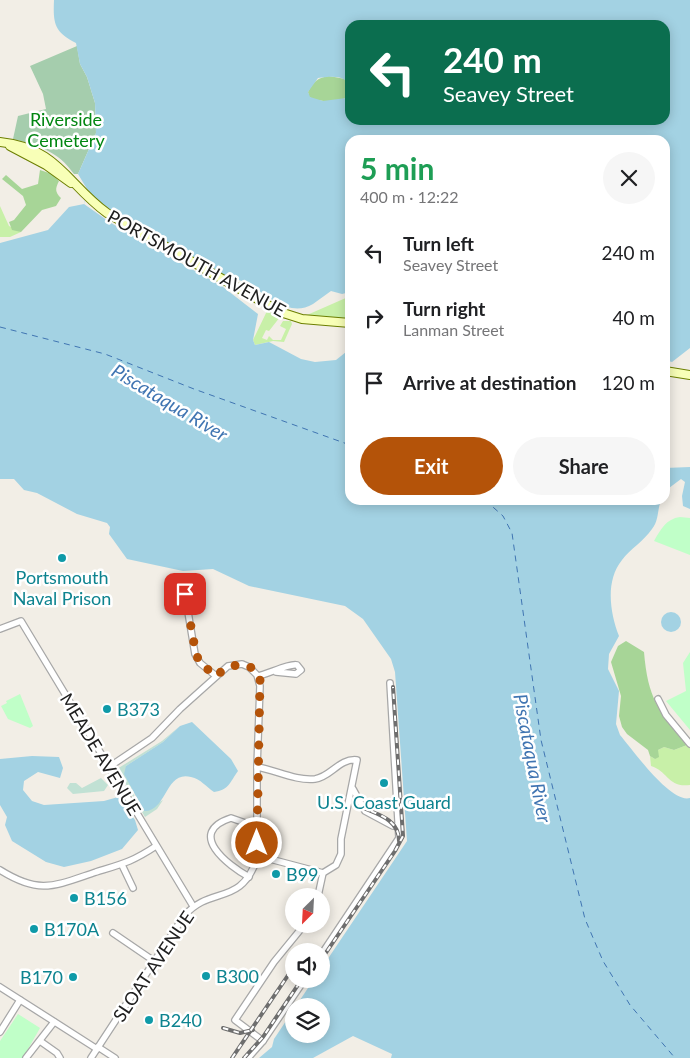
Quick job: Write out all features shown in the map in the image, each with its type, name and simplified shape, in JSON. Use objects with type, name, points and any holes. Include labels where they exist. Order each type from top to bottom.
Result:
[{"type":"main road","name":"PORTSMOUTH AVENUE","points":[[0,142],[14,143],[42,153],[66,172],[80,190],[99,207],[280,312],[307,320],[345,323]]},
{"type":"main road","points":[[670,371],[690,375]]},
{"type":"street","points":[[179,582],[185,594],[189,626],[197,659],[216,676]]},
{"type":"street","name":"MEADE AVENUE","points":[[0,629],[21,621],[193,906]]},
{"type":"street","points":[[109,767],[152,738],[228,666],[237,664],[249,667],[258,676],[276,672]]},
{"type":"street","name":"SLOAT AVENUE","points":[[91,1058],[177,926],[193,906],[205,899],[231,893],[250,877],[257,859],[257,766],[260,686],[258,676]]},
{"type":"street","points":[[329,943],[399,838],[400,826],[390,683]]},
{"type":"street","points":[[658,699],[666,715],[690,744]]},
{"type":"street","points":[[257,766],[310,779],[322,776],[347,760],[357,760],[353,790],[341,839],[341,854],[336,865],[323,873],[320,888]]},
{"type":"street","points":[[353,790],[365,811],[393,826],[400,826]]},
{"type":"street","points":[[250,877],[229,865],[219,856],[212,842],[211,835],[219,824],[231,818],[257,827]]},
{"type":"street","points":[[0,870],[20,882],[47,886],[65,884],[133,861],[156,846]]},
{"type":"street","points":[[257,859],[270,859],[323,873]]},
{"type":"street","points":[[122,865],[133,888]]},
{"type":"street","points":[[113,933],[154,961]]},
{"type":"street","points":[[263,1041],[235,1020],[274,962],[298,933]]},
{"type":"street","points":[[0,986],[54,1022],[115,1058]]},
{"type":"street","points":[[248,1058],[263,1041],[299,988]]},
{"type":"street","points":[[0,1032],[20,1000]]},
{"type":"street","points":[[26,1058],[54,1022]]},
{"type":"street","points":[[40,1041],[57,1053],[60,1058]]},
{"type":"green space","name":"Riverside Cemetery","points":[[77,46],[80,64],[87,77],[95,103],[96,133],[78,174],[74,174],[68,166],[47,150],[13,139],[18,116],[46,109],[43,94],[30,66]]},
{"type":"green space","points":[[329,76],[345,79],[345,98],[330,101],[309,97],[308,92],[319,79]]},
{"type":"green space","points":[[40,170],[52,174],[59,181],[56,190],[61,198],[56,206],[42,210],[21,232],[12,230],[9,222],[14,220],[26,205],[23,196],[2,179],[6,175],[22,189],[38,184]]},
{"type":"green space","points":[[0,206],[9,226],[21,232],[10,237],[0,237]]},
{"type":"green space","points":[[345,298],[345,319],[307,315]]},
{"type":"green space","points":[[267,311],[280,317],[269,331],[266,330],[262,338],[267,340],[269,336],[273,340],[281,340],[286,329],[280,326],[283,321],[291,321],[292,324],[284,342],[273,341],[255,345],[253,340]]},
{"type":"green space","points":[[680,517],[690,518],[690,555],[654,541],[667,522]]},
{"type":"green space","points":[[626,641],[644,652],[648,681],[656,703],[687,745],[674,750],[664,747],[658,750],[659,757],[655,759],[650,756],[648,750],[627,734],[622,727],[619,716],[621,696],[611,662],[618,646]]},
{"type":"green space","points":[[690,652],[690,730],[666,701],[686,691],[683,663]]},
{"type":"green space","points":[[20,694],[33,726],[30,728],[8,719],[1,706],[7,703],[6,701]]},
{"type":"green space","points":[[180,726],[163,742],[126,766],[134,796],[144,811],[163,800],[157,809],[145,817],[117,769],[162,741]]},
{"type":"green space","points":[[687,745],[690,748],[690,785],[672,782],[661,771],[651,766],[650,756],[655,759],[658,750],[664,747],[674,750]]},
{"type":"green space","points":[[101,778],[108,785],[104,791],[73,794],[67,788],[70,783],[76,783],[82,788]]},
{"type":"green space","points":[[18,1014],[40,1028],[23,1058],[0,1058],[0,1041]]},
{"type":"water","name":"Piscataqua River","points":[[54,0],[690,0],[690,348],[672,362],[670,361],[670,135],[345,135],[345,293],[331,291],[313,304],[302,308],[290,308],[238,280],[228,278],[223,287],[258,314],[253,340],[255,345],[269,342],[301,359],[315,362],[336,360],[345,353],[345,505],[660,505],[654,526],[622,560],[613,577],[611,597],[613,617],[619,636],[609,654],[608,669],[619,691],[616,724],[620,735],[652,774],[673,793],[682,798],[690,798],[690,1058],[391,1058],[392,1054],[353,1036],[313,1058],[259,1058],[272,1047],[274,1039],[285,1022],[285,1043],[330,1043],[330,998],[301,998],[308,988],[330,988],[330,956],[407,841],[395,672],[391,659],[363,619],[345,606],[249,586],[213,569],[183,571],[127,559],[109,534],[110,527],[107,523],[77,514],[37,493],[24,490],[14,479],[0,479],[0,243],[48,230],[69,207],[84,204],[87,189],[78,174],[96,133],[95,103],[87,77],[80,64],[76,43],[63,35],[56,26]]},
{"type":"water","points":[[690,467],[690,509],[683,506],[682,496],[685,482],[681,479],[670,487],[670,468]]},
{"type":"water","points":[[671,612],[678,615],[681,622],[678,629],[671,632],[664,629],[661,622],[664,615]]},
{"type":"water","points":[[192,722],[231,759],[238,771],[226,787],[214,792],[198,779],[182,776],[171,785],[152,810],[144,811],[124,774],[126,766],[163,742],[180,726]]},
{"type":"water","points":[[32,756],[59,757],[63,768],[60,778],[38,772],[24,781],[23,790],[32,801],[44,805],[104,801],[118,797],[135,820],[138,830],[122,849],[91,861],[64,867],[46,862],[12,841],[5,825],[7,817],[0,805],[0,759]]},
{"type":"pier","points":[[87,189],[95,199],[111,210],[226,280],[223,287],[111,223],[84,204]]},
{"type":"ferry route","points":[[0,327],[105,354],[194,389],[345,443]]},
{"type":"ferry route","points":[[491,505],[503,516],[512,533],[541,740],[585,919],[603,961],[630,1005],[675,1058]]},
{"type":"railway","points":[[330,947],[395,851],[403,836],[393,687]]},
{"type":"railway","points":[[361,807],[391,822],[398,834],[399,841]]},
{"type":"railway","points":[[232,1058],[285,980]]},
{"type":"railway","points":[[244,1058],[263,1037],[296,988]]},
{"type":"railway","points":[[223,1028],[240,1033],[253,1030]]},
{"type":"place","name":"Portsmouth Naval Prison","points":[[62,558]]},
{"type":"place","name":"B373","points":[[107,709]]},
{"type":"place","name":"U.S. Coast Guard","points":[[384,783]]},
{"type":"place","name":"B99","points":[[276,874]]},
{"type":"place","name":"B156","points":[[74,898]]},
{"type":"place","name":"B170A","points":[[34,929]]},
{"type":"place","name":"B300","points":[[206,976]]},
{"type":"place","name":"B170","points":[[73,977]]},
{"type":"place","name":"B240","points":[[149,1020]]},
{"type":"route","points":[[185,594],[193,648],[200,663],[216,676],[228,666],[246,665],[254,671],[260,680],[257,843]]}]
